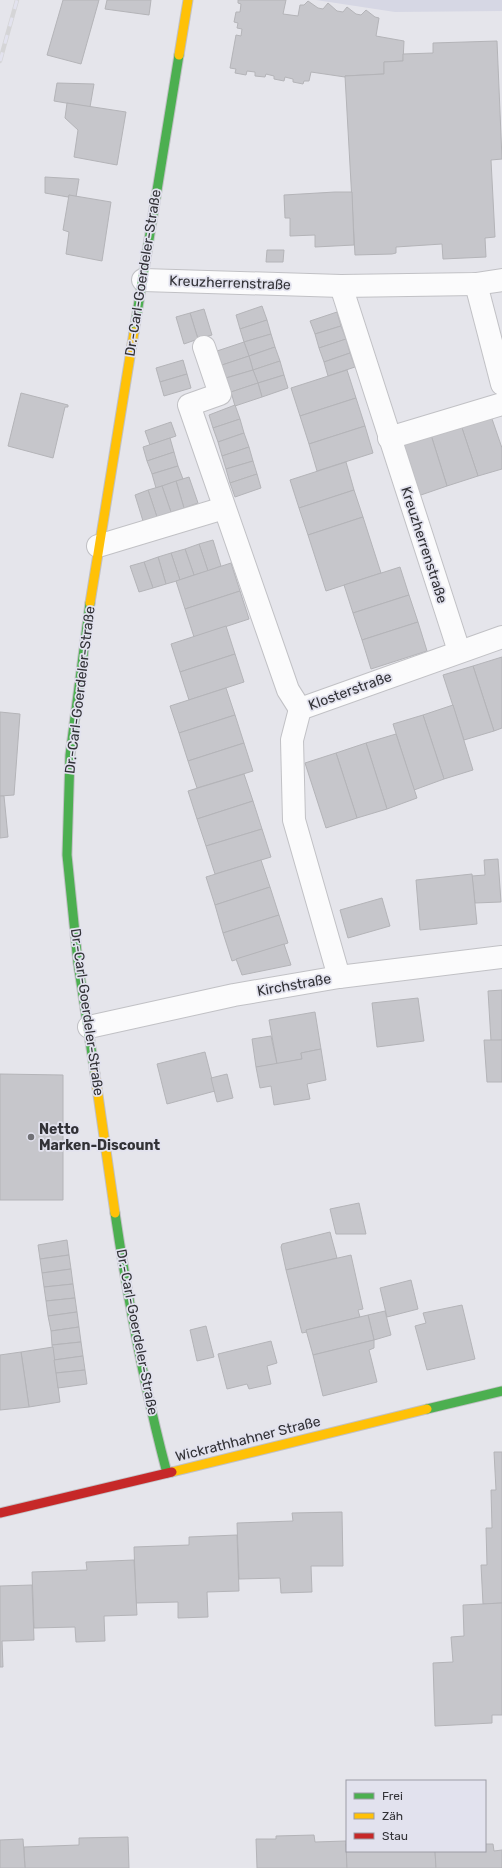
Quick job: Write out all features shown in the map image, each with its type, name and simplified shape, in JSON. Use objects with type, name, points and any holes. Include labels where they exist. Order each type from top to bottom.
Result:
[{"type":"street","name":"Dr.-Carl-Goerdeler-Straße","points":[[167,1474],[152,1416],[123,1264],[89,1027],[78,962],[67,855],[70,755],[82,654],[98,546],[188,0]]},
{"type":"street","name":"Kreuzherrenstraße","points":[[143,280],[341,286],[476,284],[502,280]]},
{"type":"street","points":[[476,284],[502,384]]},
{"type":"street","name":"Kreuzherrenstraße","points":[[341,286],[459,651]]},
{"type":"street","points":[[204,347],[220,394],[189,405],[288,690],[300,709]]},
{"type":"street","points":[[389,438],[502,404]]},
{"type":"street","points":[[98,546],[224,508]]},
{"type":"street","name":"Klosterstraße","points":[[339,977],[294,820],[292,740],[300,709],[459,651],[502,637]]},
{"type":"street","name":"Kirchstraße","points":[[89,1027],[234,995],[339,977],[502,957]]},
{"type":"street","name":"Wickrathhahner Straße","points":[[0,1512],[167,1474],[502,1391]]},
{"type":"shaded area","points":[[316,0],[502,0],[502,11],[395,12]]},
{"type":"building","points":[[63,0],[99,0],[81,64],[47,55]]},
{"type":"building","points":[[107,0],[151,0],[149,15],[105,9]]},
{"type":"building","points":[[238,0],[286,0],[283,14],[298,16],[300,5],[304,5],[308,1],[318,8],[323,9],[328,3],[337,11],[343,12],[347,7],[356,14],[361,15],[366,10],[375,17],[379,18],[376,36],[404,41],[403,61],[384,62],[384,74],[345,77],[311,72],[309,81],[304,81],[303,84],[293,82],[293,79],[285,77],[284,81],[274,79],[274,76],[266,74],[265,77],[255,76],[255,72],[247,71],[246,75],[235,73],[236,69],[230,68],[236,35],[241,36],[242,29],[237,28],[238,23],[234,22],[236,12],[240,12],[241,4],[238,3]]},
{"type":"building","points":[[497,41],[502,159],[491,160],[495,237],[485,238],[486,257],[443,259],[442,244],[396,247],[396,253],[392,254],[355,255],[345,76],[384,74],[384,62],[403,61],[403,54],[433,53],[433,43]]},
{"type":"building","points":[[57,83],[94,84],[90,107],[54,101]]},
{"type":"building","points":[[67,103],[126,112],[117,165],[74,157],[78,130],[65,118]]},
{"type":"building","points":[[45,177],[79,179],[76,197],[45,193]]},
{"type":"building","points":[[352,192],[354,245],[315,247],[315,235],[290,236],[290,218],[285,218],[284,195]]},
{"type":"building","points":[[69,195],[111,202],[102,261],[66,254],[69,232],[63,230]]},
{"type":"building","points":[[267,250],[284,250],[283,262],[266,262]]},
{"type":"building","points":[[262,306],[267,320],[240,329],[236,315]]},
{"type":"building","points":[[204,309],[212,335],[198,339],[190,313]]},
{"type":"building","points":[[337,312],[341,326],[315,334],[310,321]]},
{"type":"building","points":[[190,313],[198,339],[184,344],[176,317]]},
{"type":"building","points":[[267,320],[271,334],[244,342],[240,329]]},
{"type":"building","points":[[341,326],[346,339],[319,348],[315,334]]},
{"type":"building","points":[[271,334],[275,347],[249,356],[244,342]]},
{"type":"building","points":[[346,339],[350,353],[324,362],[319,348]]},
{"type":"building","points":[[244,342],[249,356],[222,365],[217,351]]},
{"type":"building","points":[[275,347],[280,361],[253,370],[249,356]]},
{"type":"building","points":[[350,353],[355,367],[328,376],[324,362]]},
{"type":"building","points":[[249,356],[253,370],[226,378],[222,365]]},
{"type":"building","points":[[183,360],[187,374],[160,382],[156,368]]},
{"type":"building","points":[[280,361],[284,375],[258,383],[253,370]]},
{"type":"building","points":[[253,370],[258,383],[231,392],[226,378]]},
{"type":"building","points":[[347,370],[356,398],[300,416],[291,388]]},
{"type":"building","points":[[187,374],[191,388],[164,396],[160,382]]},
{"type":"building","points":[[284,375],[288,388],[262,397],[258,383]]},
{"type":"building","points":[[258,383],[262,397],[235,406],[231,392]]},
{"type":"building","points":[[21,393],[68,405],[68,407],[65,407],[53,458],[8,446]]},
{"type":"building","points":[[356,398],[365,426],[309,444],[300,416]]},
{"type":"building","points":[[235,405],[240,419],[213,428],[209,415]]},
{"type":"building","points":[[491,416],[502,448],[502,469],[478,476],[461,425]]},
{"type":"building","points":[[240,419],[244,433],[218,442],[213,428]]},
{"type":"building","points":[[171,422],[176,436],[150,445],[145,431]]},
{"type":"building","points":[[461,425],[478,476],[447,486],[431,435]]},
{"type":"building","points":[[365,426],[373,453],[317,471],[309,444]]},
{"type":"building","points":[[244,433],[249,447],[222,456],[218,442]]},
{"type":"building","points":[[431,435],[447,486],[418,496],[401,445]]},
{"type":"building","points":[[170,438],[174,452],[147,461],[143,447]]},
{"type":"building","points":[[249,447],[253,461],[226,469],[222,456]]},
{"type":"building","points":[[174,452],[178,466],[152,474],[147,461]]},
{"type":"building","points":[[253,461],[257,474],[230,483],[226,469]]},
{"type":"building","points":[[346,462],[354,490],[299,508],[290,480]]},
{"type":"building","points":[[178,466],[183,479],[156,488],[152,474]]},
{"type":"building","points":[[257,474],[261,488],[235,497],[230,483]]},
{"type":"building","points":[[189,477],[198,503],[184,508],[176,481]]},
{"type":"building","points":[[176,481],[184,508],[171,512],[162,486]]},
{"type":"building","points":[[162,486],[171,512],[157,517],[148,490]]},
{"type":"building","points":[[148,490],[157,517],[143,521],[135,495]]},
{"type":"building","points":[[354,490],[363,517],[308,535],[299,508]]},
{"type":"building","points":[[363,517],[381,573],[326,591],[308,535]]},
{"type":"building","points":[[213,540],[221,566],[208,571],[199,544]]},
{"type":"building","points":[[199,544],[208,571],[194,575],[185,549]]},
{"type":"building","points":[[185,549],[194,575],[180,580],[171,553]]},
{"type":"building","points":[[171,553],[180,580],[166,584],[158,557]]},
{"type":"building","points":[[158,557],[166,584],[153,588],[144,562]]},
{"type":"building","points":[[144,562],[153,588],[139,592],[130,566]]},
{"type":"building","points":[[231,563],[240,591],[185,609],[176,581]]},
{"type":"building","points":[[400,567],[409,595],[353,613],[344,585]]},
{"type":"building","points":[[240,591],[249,619],[194,637],[185,609]]},
{"type":"building","points":[[409,595],[418,622],[362,640],[353,613]]},
{"type":"building","points":[[418,622],[427,651],[371,669],[362,640]]},
{"type":"building","points":[[226,626],[235,654],[180,672],[171,644]]},
{"type":"building","points":[[235,654],[244,682],[189,700],[180,672]]},
{"type":"building","points":[[502,657],[502,728],[494,731],[473,666]]},
{"type":"building","points":[[473,666],[494,731],[464,740],[443,675]]},
{"type":"building","points":[[226,688],[235,715],[179,733],[170,706]]},
{"type":"building","points":[[453,705],[473,770],[444,779],[423,715]]},
{"type":"building","points":[[0,712],[20,714],[14,795],[0,796]]},
{"type":"building","points":[[235,715],[244,743],[188,761],[179,733]]},
{"type":"building","points":[[423,715],[444,779],[414,790],[393,724]]},
{"type":"building","points":[[396,734],[417,798],[387,809],[366,743]]},
{"type":"building","points":[[244,743],[253,771],[197,788],[188,761]]},
{"type":"building","points":[[366,743],[387,809],[357,818],[336,753]]},
{"type":"building","points":[[336,753],[357,818],[326,828],[305,763]]},
{"type":"building","points":[[244,774],[253,801],[197,819],[188,791]]},
{"type":"building","points":[[0,796],[4,796],[8,837],[0,838]]},
{"type":"building","points":[[253,801],[262,829],[206,846],[197,819]]},
{"type":"building","points":[[262,829],[271,857],[215,874],[206,846]]},
{"type":"building","points":[[498,859],[501,902],[475,903],[472,876],[485,875],[484,860]]},
{"type":"building","points":[[261,860],[270,887],[215,905],[206,877]]},
{"type":"building","points":[[472,874],[477,924],[420,930],[416,880]]},
{"type":"building","points":[[270,887],[279,915],[223,933],[215,905]]},
{"type":"building","points":[[382,898],[390,926],[348,938],[340,910]]},
{"type":"building","points":[[279,915],[288,943],[232,961],[223,933]]},
{"type":"building","points":[[284,944],[291,965],[242,975],[236,959]]},
{"type":"building","points":[[502,990],[502,1040],[491,1041],[488,991]]},
{"type":"building","points":[[418,998],[424,1041],[377,1047],[372,1003]]},
{"type":"building","points":[[315,1012],[321,1049],[301,1053],[302,1059],[277,1064],[269,1020]]},
{"type":"building","points":[[271,1036],[277,1064],[256,1067],[252,1039]]},
{"type":"building","points":[[484,1040],[502,1040],[502,1082],[487,1082]]},
{"type":"building","points":[[321,1049],[326,1080],[307,1084],[310,1099],[274,1105],[271,1086],[260,1088],[256,1067],[302,1059],[301,1053]]},
{"type":"building","points":[[205,1052],[215,1091],[167,1104],[157,1064]]},
{"type":"building","name":"Netto Marken-Discount","points":[[0,1074],[63,1075],[63,1200],[0,1200]]},
{"type":"building","points":[[227,1074],[233,1098],[217,1102],[211,1078]]},
{"type":"building","points":[[359,1203],[366,1234],[336,1234],[330,1209]]},
{"type":"building","points":[[330,1232],[337,1258],[286,1270],[281,1247],[282,1244]]},
{"type":"building","points":[[67,1240],[69,1255],[40,1259],[38,1245]]},
{"type":"building","points":[[69,1255],[71,1269],[42,1273],[40,1259]]},
{"type":"building","points":[[351,1255],[363,1309],[358,1310],[360,1317],[306,1330],[307,1332],[302,1333],[286,1270]]},
{"type":"building","points":[[71,1269],[73,1284],[44,1287],[42,1273]]},
{"type":"building","points":[[411,1280],[418,1309],[387,1317],[380,1288]]},
{"type":"building","points":[[73,1284],[75,1298],[46,1301],[44,1287]]},
{"type":"building","points":[[75,1298],[77,1312],[48,1316],[46,1301]]},
{"type":"building","points":[[462,1305],[475,1359],[427,1370],[415,1326],[426,1323],[423,1313]]},
{"type":"building","points":[[385,1311],[391,1335],[374,1340],[368,1315]]},
{"type":"building","points":[[77,1312],[79,1327],[51,1331],[48,1316]]},
{"type":"building","points":[[368,1315],[374,1340],[313,1355],[306,1330]]},
{"type":"building","points":[[206,1326],[214,1357],[197,1361],[190,1330]]},
{"type":"building","points":[[79,1327],[81,1342],[52,1345],[51,1331]]},
{"type":"building","points":[[374,1340],[374,1348],[369,1350],[377,1382],[323,1396],[313,1355]]},
{"type":"building","points":[[271,1341],[277,1363],[267,1366],[271,1384],[249,1389],[247,1384],[227,1389],[218,1354]]},
{"type":"building","points":[[81,1342],[83,1356],[54,1360],[52,1345]]},
{"type":"building","points":[[53,1347],[60,1402],[29,1407],[21,1352]]},
{"type":"building","points":[[21,1352],[29,1407],[0,1410],[0,1355]]},
{"type":"building","points":[[83,1356],[85,1370],[56,1373],[54,1360]]},
{"type":"building","points":[[85,1370],[87,1384],[58,1388],[56,1373]]},
{"type":"building","points":[[494,1452],[502,1452],[502,1603],[483,1604],[481,1565],[487,1565],[486,1528],[492,1528],[491,1490],[496,1490]]},
{"type":"building","points":[[342,1512],[343,1566],[311,1566],[312,1592],[281,1593],[280,1578],[239,1579],[237,1523],[293,1521],[292,1513]]},
{"type":"building","points":[[237,1535],[239,1591],[207,1592],[208,1617],[178,1618],[178,1602],[136,1603],[134,1547],[189,1545],[189,1537]]},
{"type":"building","points":[[134,1560],[137,1615],[104,1616],[105,1641],[76,1642],[75,1627],[34,1628],[32,1572],[87,1570],[86,1562]]},
{"type":"building","points":[[32,1585],[34,1640],[2,1641],[3,1667],[0,1667],[0,1586]]},
{"type":"building","points":[[502,1603],[502,1715],[492,1715],[492,1723],[435,1726],[433,1663],[453,1662],[451,1637],[464,1636],[463,1605]]},
{"type":"building","points":[[314,1835],[315,1842],[346,1841],[347,1868],[257,1868],[256,1839],[276,1839],[276,1836]]},
{"type":"building","points":[[128,1837],[129,1868],[25,1868],[24,1847],[79,1845],[79,1838]]},
{"type":"building","points":[[23,1839],[25,1868],[0,1868],[0,1840]]},
{"type":"building","points":[[486,1844],[493,1844],[494,1851],[502,1850],[502,1868],[436,1868],[435,1852],[486,1852]]},
{"type":"building","points":[[346,1852],[435,1852],[436,1868],[347,1868]]},
{"type":"railway","points":[[0,61],[17,0]]},
{"type":"traffic: fast","points":[[134,332],[179,55]]},
{"type":"traffic: fast","points":[[90,603],[70,755],[67,855],[78,963],[95,1074]]},
{"type":"traffic: fast","points":[[115,1213],[137,1343],[167,1473]]},
{"type":"traffic: fast","points":[[427,1409],[502,1391]]},
{"type":"traffic: slow","points":[[179,55],[188,0]]},
{"type":"traffic: slow","points":[[90,603],[134,332]]},
{"type":"traffic: slow","points":[[95,1074],[115,1213]]},
{"type":"traffic: slow","points":[[172,1472],[427,1409]]},
{"type":"traffic: jam","points":[[0,1513],[172,1472]]},
{"type":"place","name":"Netto Marken-Discount","points":[[31,1137]]}]
